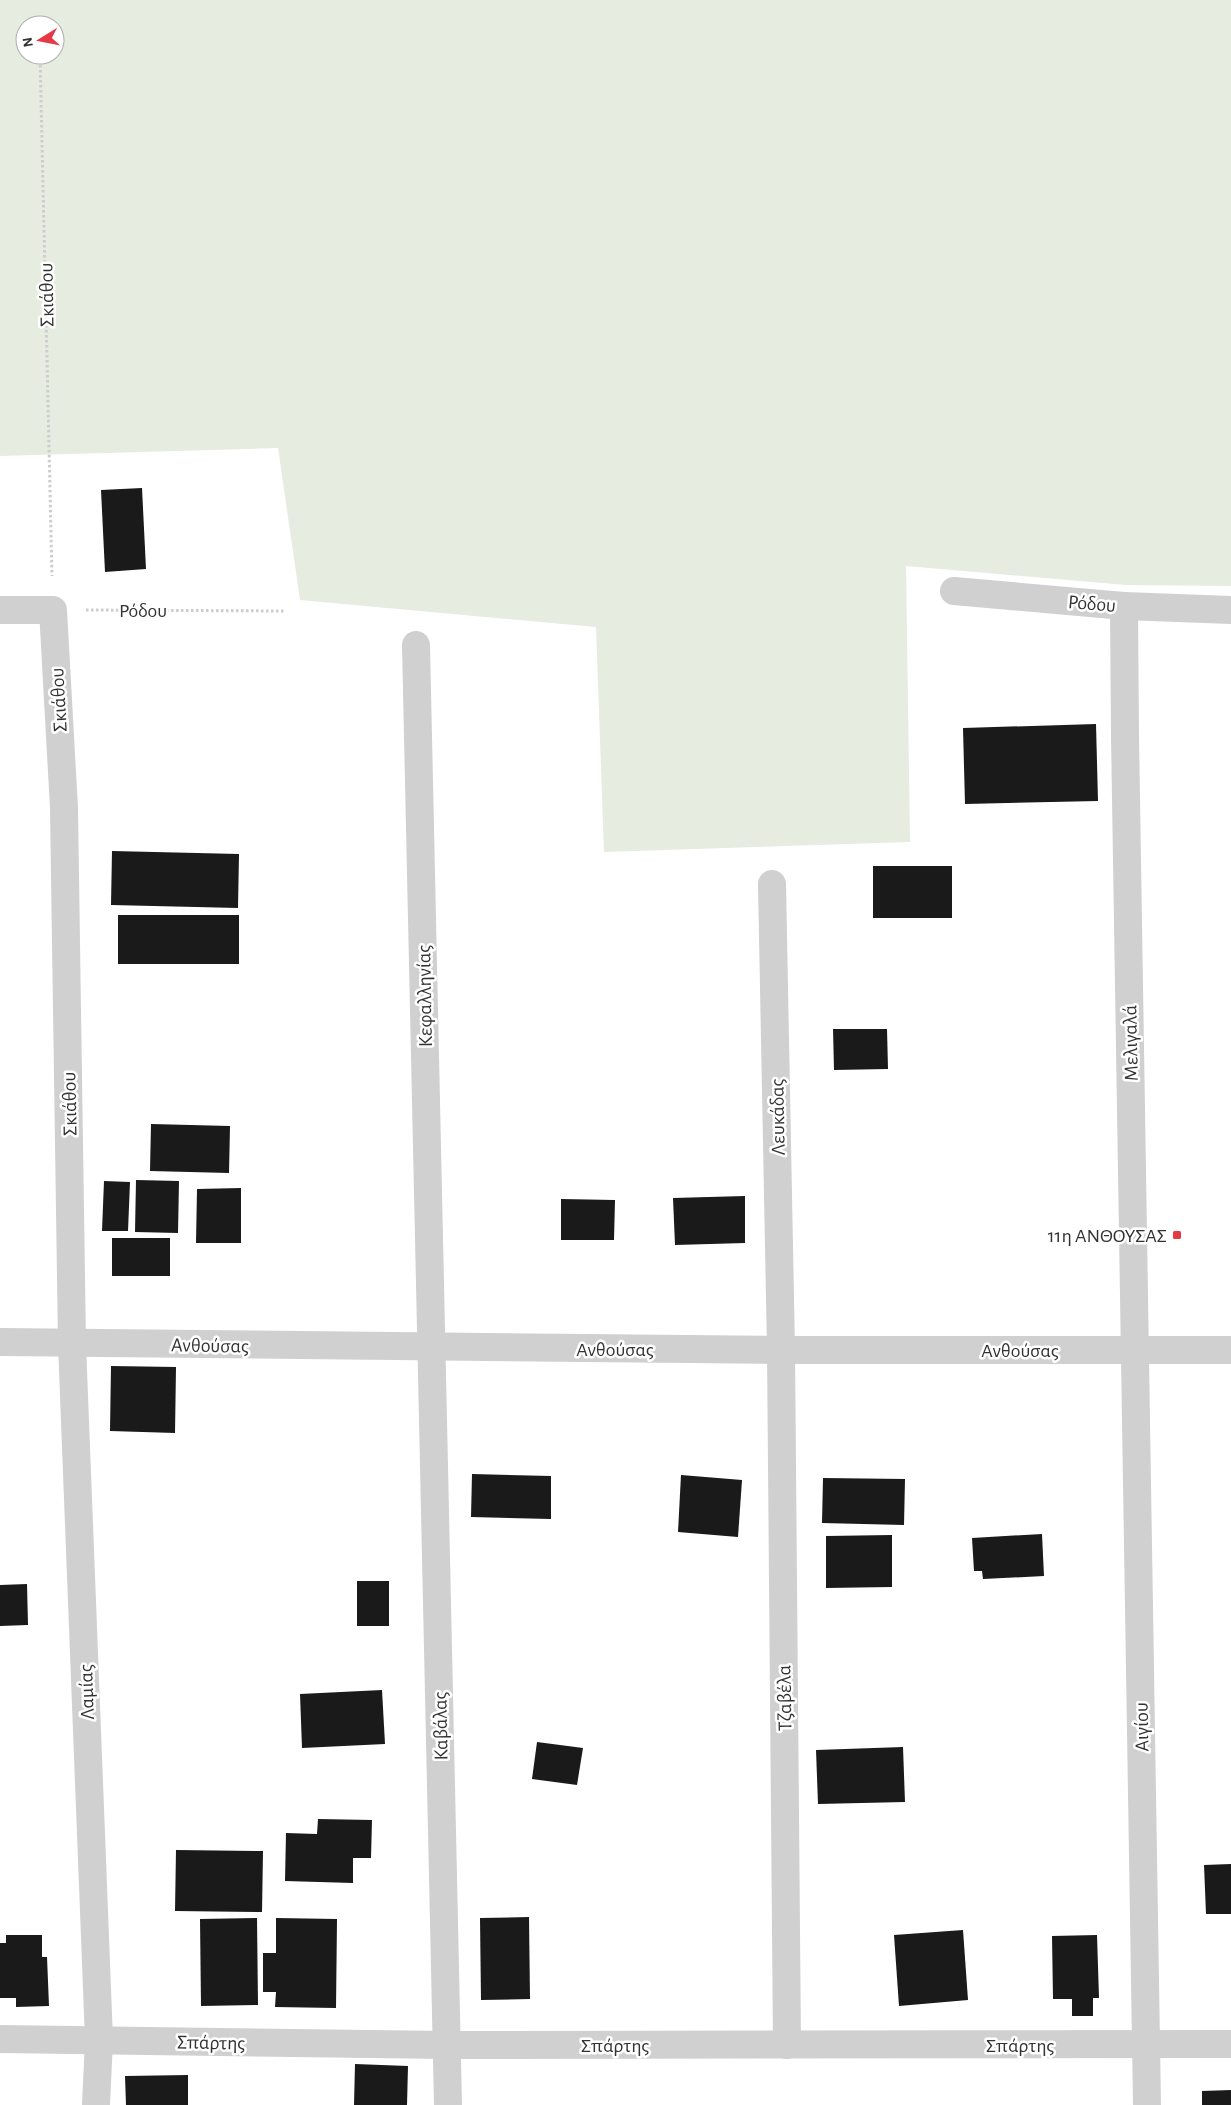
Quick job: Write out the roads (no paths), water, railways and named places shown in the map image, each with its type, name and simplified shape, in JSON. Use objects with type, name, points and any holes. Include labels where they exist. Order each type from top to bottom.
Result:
[{"type":"street","name":"Ρόδου","points":[[954,591],[1124,606],[1231,610]]},
{"type":"street","name":"Μελιγαλά","points":[[1124,606],[1136,1350]]},
{"type":"street","name":"Σκιάθου","points":[[0,610],[53,610],[64,808],[72,1344]]},
{"type":"street","name":"Κεφαλληνίας","points":[[416,645],[432,1348]]},
{"type":"street","name":"Λευκάδας","points":[[772,884],[781,1350]]},
{"type":"street","name":"Ανθούσας","points":[[0,1342],[432,1348],[1231,1350]]},
{"type":"street","name":"Λαμίας","points":[[72,1344],[99,2040],[96,2105]]},
{"type":"street","name":"Καβάλας","points":[[432,1348],[448,2105]]},
{"type":"street","name":"Τζαβέλα","points":[[781,1350],[787,2045]]},
{"type":"street","name":"Αιγίου","points":[[1136,1350],[1147,2105]]},
{"type":"street","name":"Σπάρτης","points":[[0,2038],[447,2045],[1231,2044]]},
{"type":"place","name":"11η ΑΝΘΟΥΣΑΣ","points":[[1177,1235]]}]
